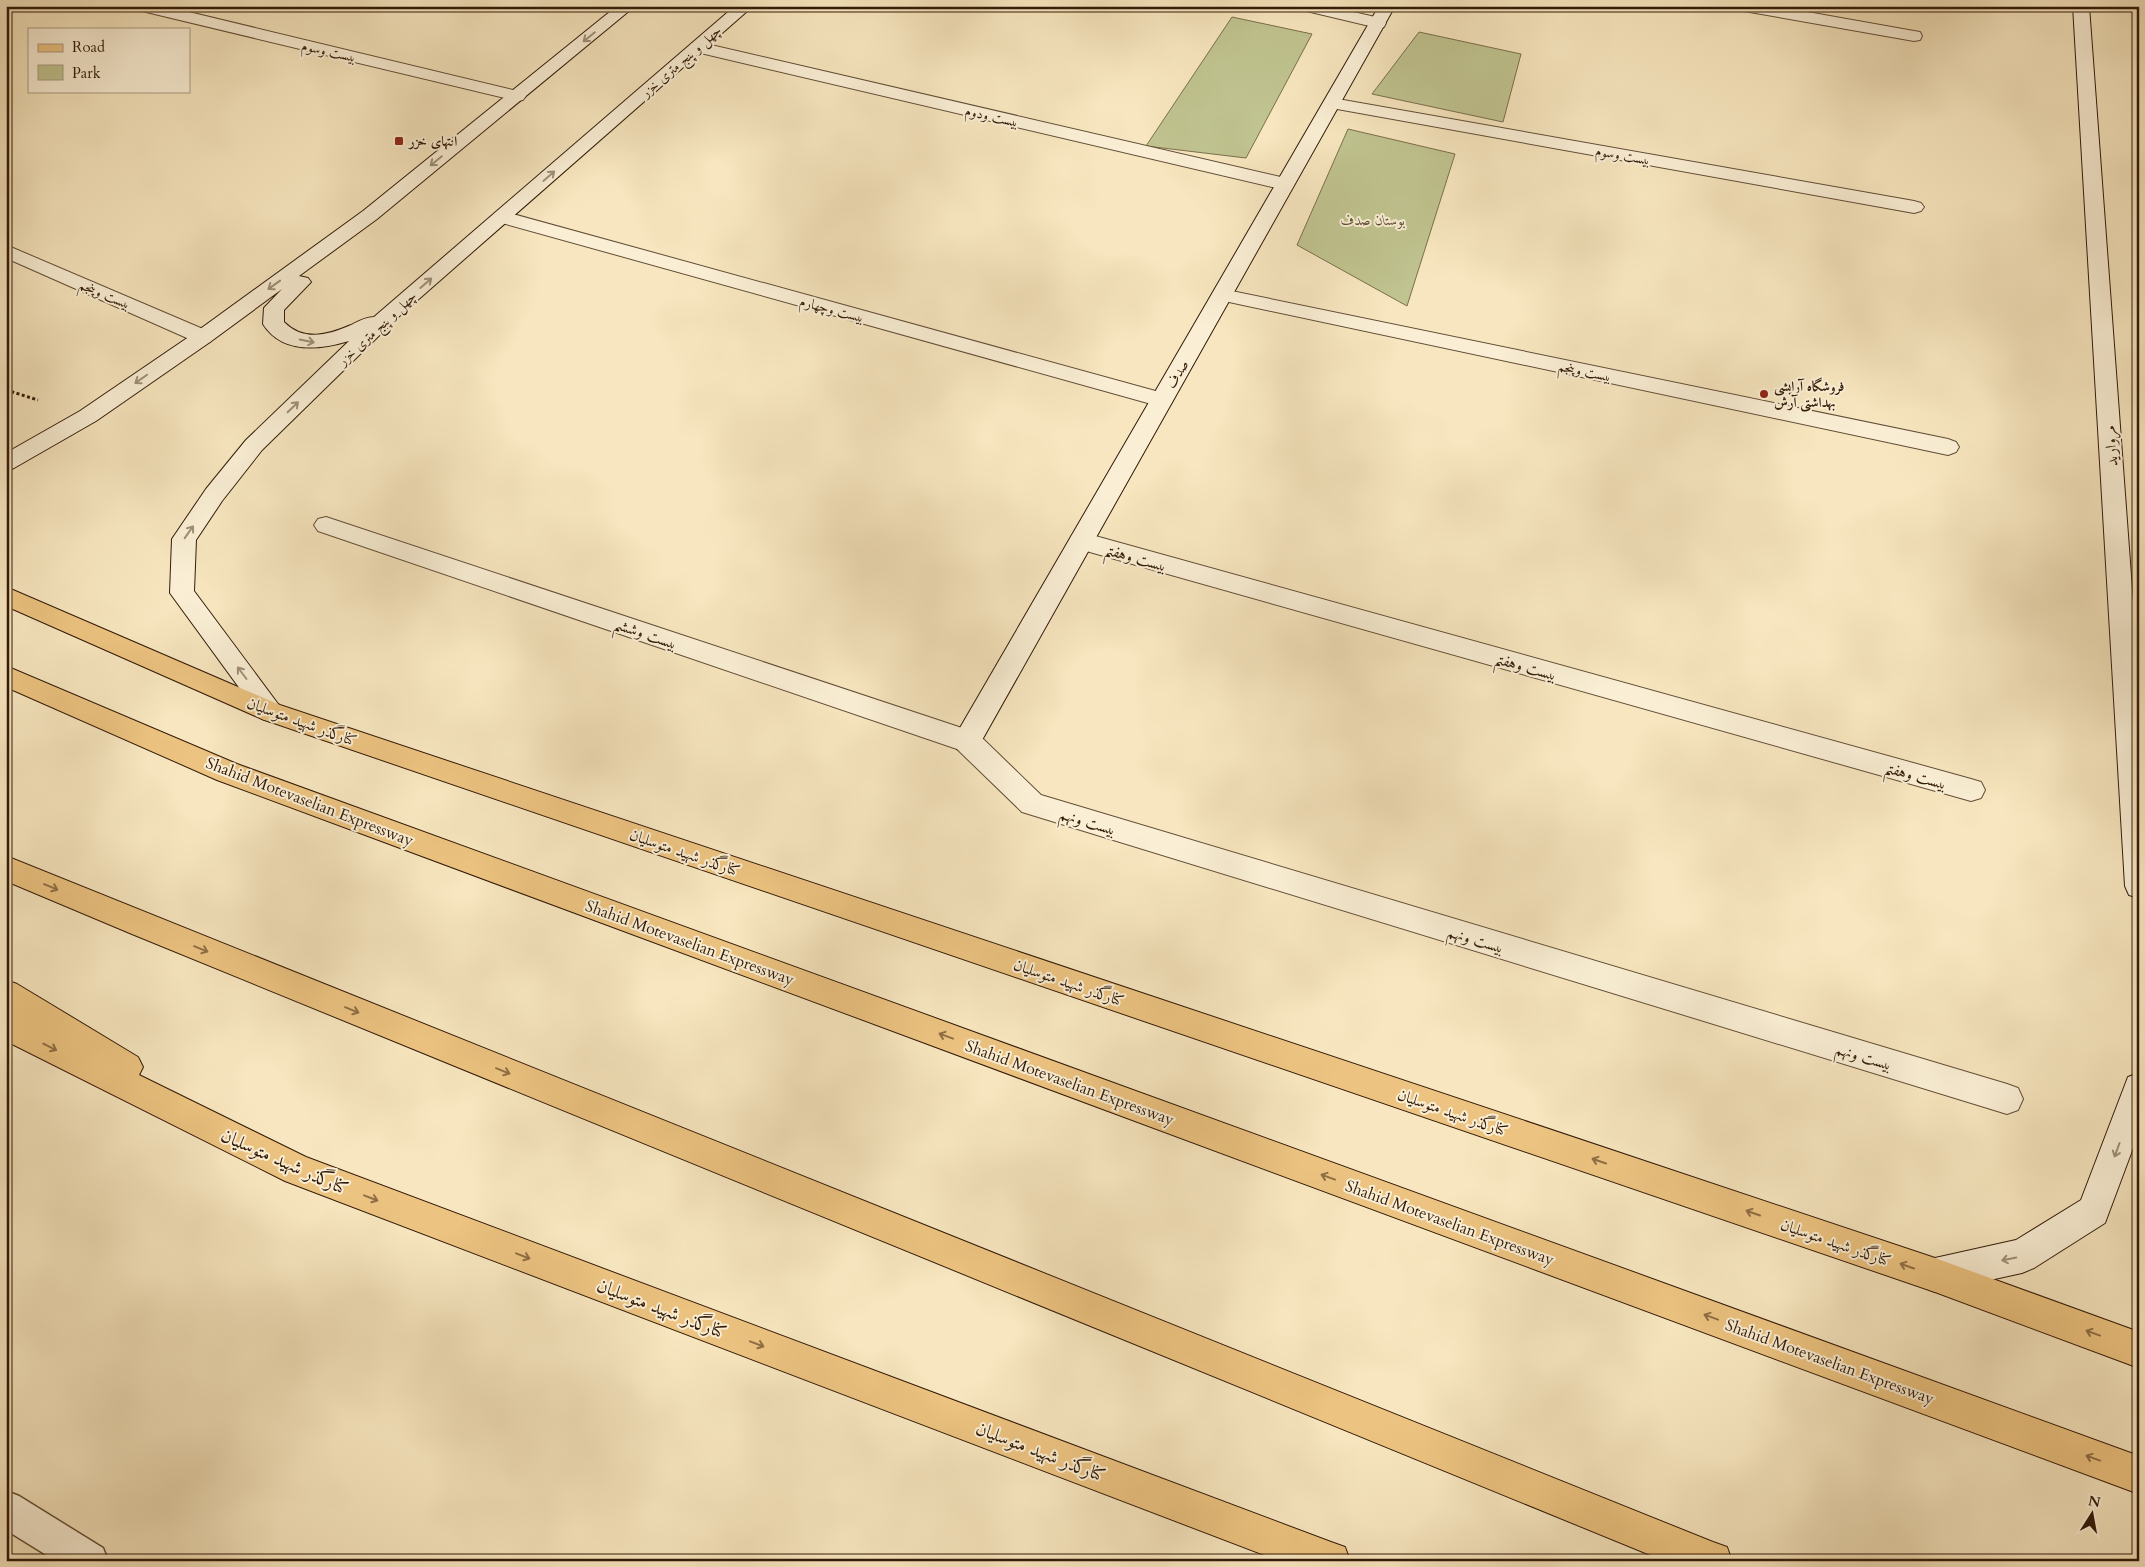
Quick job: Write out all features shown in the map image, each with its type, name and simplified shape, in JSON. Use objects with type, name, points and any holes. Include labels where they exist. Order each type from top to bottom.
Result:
[{"type":"main road","name":"کنارگذر شهید متوسلیان","points":[[6,596],[271,712],[1935,1275],[2139,1350]]},
{"type":"main road","name":"Shahid Motevaselian Expressway","points":[[6,676],[227,772],[2139,1475]]},
{"type":"main road","points":[[6,868],[142,925],[1713,1561]]},
{"type":"main road","points":[[6,994],[297,1170]]},
{"type":"main road","name":"کنارگذر شهید متوسلیان","points":[[6,1025],[297,1170],[1331,1561]]},
{"type":"street","name":"بیست وسوم","points":[[142,6],[517,96]]},
{"type":"street","points":[[6,464],[88,416],[203,337],[370,215],[627,6]]},
{"type":"street","name":"چهل و پنج متری خزر","points":[[271,712],[182,594],[184,539],[214,495],[254,445],[389,314],[745,6]]},
{"type":"street","points":[[1304,6],[1382,14]]},
{"type":"street","points":[[1744,6],[1914,36]]},
{"type":"street","name":"مروارید","points":[[2081,6],[2139,886]]},
{"type":"street","name":"صدف","points":[[967,741],[1382,14]]},
{"type":"street","name":"بیست ودوم","points":[[698,47],[1285,184]]},
{"type":"street","name":"بیست وسوم","points":[[1332,103],[1914,207]]},
{"type":"street","points":[[370,215],[274,308],[272,324],[292,338],[317,343],[347,335],[389,314]]},
{"type":"street","name":"بیست وچهارم","points":[[502,217],[1162,400]]},
{"type":"street","name":"بیست وپنجم","points":[[6,251],[203,337]]},
{"type":"street","name":"بیست وپنجم","points":[[1222,295],[1948,447]]},
{"type":"street","name":"بیست وششم","points":[[326,524],[967,741]]},
{"type":"street","name":"بیست وهفتم","points":[[1081,541],[1971,790]]},
{"type":"street","name":"بیست ونهم","points":[[967,741],[1032,804],[2007,1099]]},
{"type":"street","points":[[1935,1275],[2022,1256],[2093,1211],[2139,1088]]},
{"type":"lane","points":[[6,1509],[90,1561]]},
{"type":"green space","points":[[1232,17],[1312,34],[1246,158],[1146,146]]},
{"type":"green space","points":[[1419,32],[1521,54],[1503,122],[1372,94]]},
{"type":"green space","name":"بوستان صدف","points":[[1348,129],[1455,154],[1407,306],[1297,245]]},
{"type":"place","name":"انتهای خزر","points":[[399,141]]},
{"type":"place","name":"فروشگاه آرایشی بهداشتی آرش","points":[[1764,394]]}]
